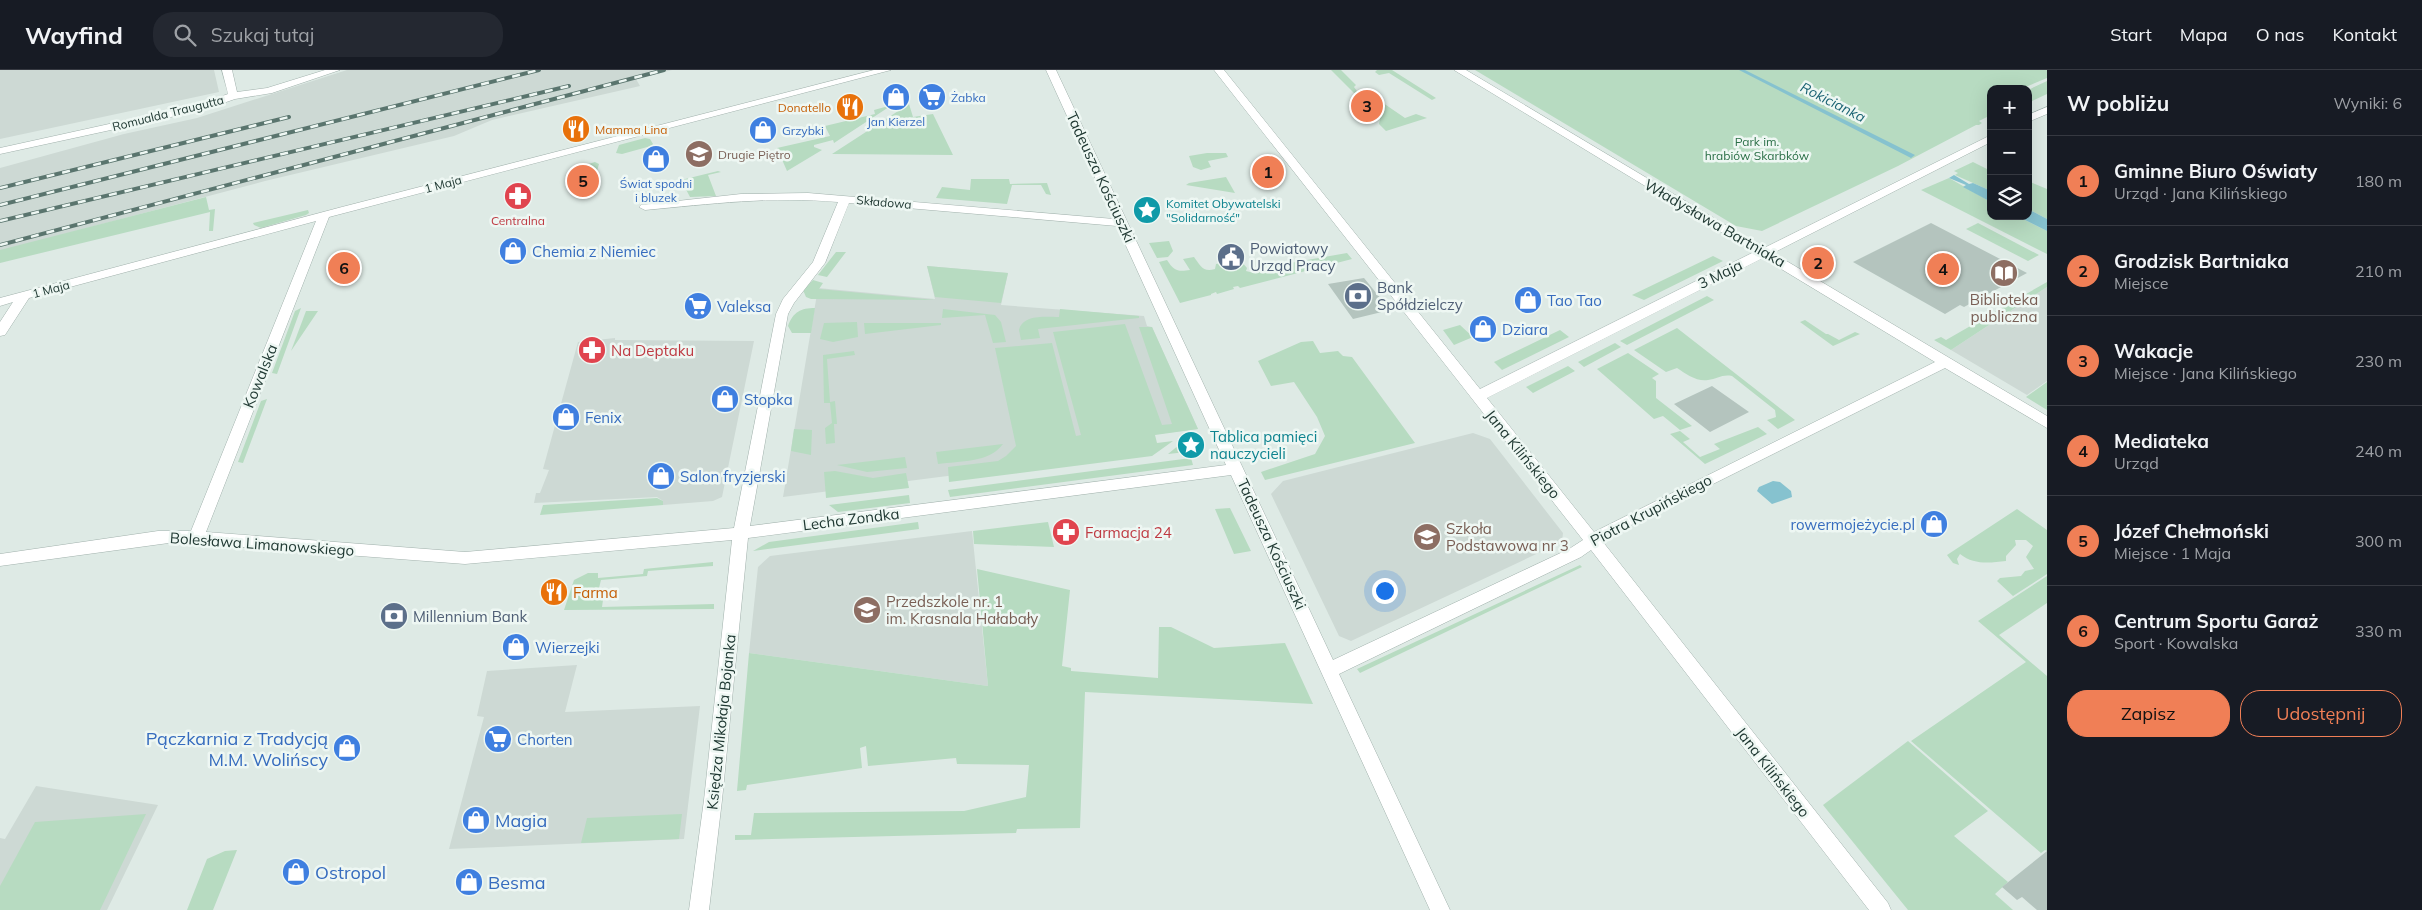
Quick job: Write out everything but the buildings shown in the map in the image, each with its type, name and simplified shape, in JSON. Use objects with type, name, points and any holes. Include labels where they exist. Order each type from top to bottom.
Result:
[{"type":"street","points":[[226,70],[233,96]]},
{"type":"street","name":"Romualda Traugutta","points":[[0,151],[203,107],[233,96],[268,91],[335,70]]},
{"type":"street","name":"1 Maja","points":[[0,302],[324,215],[886,70]]},
{"type":"street","name":"Tadeusza Kościuszki","points":[[1051,70],[1440,910]]},
{"type":"street","name":"Jana Kilińskiego","points":[[1219,70],[1592,540],[1881,910]]},
{"type":"street","name":"Władysława Bartniaka","points":[[1459,70],[2047,424]]},
{"type":"street","points":[[2032,117],[2047,110]]},
{"type":"street","name":"3 Maja","points":[[1477,397],[1987,140]]},
{"type":"street","name":"Składowa","points":[[645,207],[764,196],[845,199],[1122,222]]},
{"type":"street","name":"Księdza Mikołaja Bojanka","points":[[699,910],[713,800],[741,533],[782,314],[788,302],[819,264],[845,199]]},
{"type":"street","name":"Kowalska","points":[[196,538],[324,215]]},
{"type":"street","points":[[0,332],[24,296]]},
{"type":"street","name":"Piotra Krupińskiego","points":[[1330,670],[1575,553],[1592,540],[1781,442],[1946,362]]},
{"type":"street","name":"Lecha Zondka","points":[[465,558],[741,533],[1237,469]]},
{"type":"street","name":"Bolesława Limanowskiego","points":[[2,562],[158,537],[196,538],[465,558]]},
{"type":"shaded area","points":[[0,70],[214,70],[219,92],[0,139]]},
{"type":"shaded area","points":[[347,70],[672,70],[636,79],[640,86],[492,120],[454,136],[265,181],[0,251],[0,168],[124,134],[197,118]]},
{"type":"shaded area","points":[[927,266],[1008,273],[1001,305],[1144,316],[1147,326],[1152,327],[1198,429],[1109,440],[1113,455],[783,497],[818,288],[935,299]]},
{"type":"shaded area","points":[[2047,287],[2047,381],[2027,395],[1951,350]]},
{"type":"shaded area","points":[[615,338],[615,340],[754,341],[722,497],[713,501],[663,505],[663,501],[657,497],[534,503],[536,493],[540,493],[549,470],[543,469],[578,342]]},
{"type":"shaded area","name":"Szkoła Podstawowa nr 3","points":[[1473,433],[1490,439],[1563,533],[1562,542],[1351,641],[1339,636],[1271,494],[1283,481]]},
{"type":"shaded area","name":"Przedszkole nr. 1 im. Krasnala Hałabały","points":[[972,531],[988,686],[749,653],[758,567],[770,556]]},
{"type":"shaded area","points":[[577,665],[565,712],[700,706],[684,839],[449,849],[484,717],[477,716],[487,671]]},
{"type":"shaded area","points":[[36,786],[158,805],[107,910],[0,910],[0,838],[5,839]]},
{"type":"green space","points":[[1331,70],[1341,70],[1356,85],[1354,87],[1357,91],[1367,92],[1405,118],[1416,114],[1427,118],[1386,131],[1379,124],[1380,119]]},
{"type":"green space","points":[[1377,70],[1392,70],[1436,98],[1432,100],[1389,73],[1379,75],[1375,72]]},
{"type":"green space","name":"Park im. hrabiów Skarbków","points":[[1475,70],[2047,70],[2047,78],[2030,85],[1987,85],[1987,117],[1979,121],[1982,123],[1898,166],[1762,231],[1736,226]]},
{"type":"green space","points":[[2047,81],[2047,94],[2032,101],[2032,88]]},
{"type":"green space","points":[[909,104],[913,117],[933,114],[953,155],[832,154]]},
{"type":"green space","points":[[892,105],[834,143],[833,140],[814,145],[814,147],[822,150],[787,171],[777,148],[830,136],[825,126],[875,114],[874,110]]},
{"type":"green space","points":[[645,138],[650,139],[653,144],[651,146],[622,154],[616,153],[619,145]]},
{"type":"green space","points":[[1207,153],[1226,153],[1228,157],[1208,161],[1211,167],[1201,170],[1193,167],[1189,156]]},
{"type":"green space","points":[[595,162],[599,164],[595,178],[572,180],[575,168]]},
{"type":"green space","points":[[1973,162],[1987,169],[1987,189],[1955,175],[1958,173],[1954,171]]},
{"type":"green space","points":[[718,171],[721,172],[708,175],[716,196],[690,197],[681,180]]},
{"type":"green space","points":[[1226,177],[1235,193],[1186,185],[1189,183]]},
{"type":"green space","points":[[1949,178],[1987,200],[1987,220],[2025,220],[2047,231],[2047,254],[1921,190]]},
{"type":"green space","points":[[971,179],[1009,179],[1010,184],[1047,183],[1051,195],[1046,194],[1041,185],[1012,185],[1007,204],[936,198],[942,187],[970,190]]},
{"type":"green space","points":[[2032,183],[2047,189],[2047,219],[2032,211]]},
{"type":"green space","points":[[206,197],[209,210],[215,209],[213,231],[209,231],[210,212],[0,263],[0,250]]},
{"type":"green space","points":[[308,210],[309,213],[306,215],[261,228],[253,223]]},
{"type":"green space","points":[[1978,223],[2039,255],[2028,261],[1966,229]]},
{"type":"green space","points":[[1169,241],[1173,251],[1168,257],[1157,258],[1149,243]]},
{"type":"green space","points":[[1813,246],[1836,260],[1815,270],[1803,257],[1804,251]]},
{"type":"green space","points":[[836,252],[846,252],[827,277],[818,275]]},
{"type":"green space","points":[[1347,253],[1352,259],[1240,288],[1238,286],[1233,287],[1234,289],[1217,294],[1216,292],[1180,303],[1159,262],[1167,260],[1174,269],[1182,271],[1190,270],[1183,259],[1194,257],[1202,268],[1208,270],[1215,269],[1216,264],[1240,260],[1247,268],[1246,271],[1254,273],[1261,268]]},
{"type":"green space","points":[[1713,256],[1723,261],[1644,300],[1632,295]]},
{"type":"green space","points":[[927,266],[1008,273],[1001,303],[935,297]]},
{"type":"green space","points":[[813,280],[823,283],[819,289],[935,300],[811,299],[806,297],[803,290]]},
{"type":"green space","points":[[2047,282],[2047,287],[1951,350],[1934,340],[1941,337],[1946,340]]},
{"type":"green space","points":[[1707,296],[1714,300],[1627,345],[1620,341]]},
{"type":"green space","points":[[301,308],[277,374],[272,373],[295,311]]},
{"type":"green space","points":[[815,308],[811,333],[792,333],[788,326],[795,314],[802,310]]},
{"type":"green space","points":[[943,309],[995,315],[1001,322],[1006,342],[993,343],[985,315],[942,318]]},
{"type":"green space","points":[[1060,309],[1139,316],[1139,318],[1038,329],[1040,338],[1021,340],[1019,330],[1025,321],[1036,317],[1059,317]]},
{"type":"green space","points":[[306,311],[318,311],[291,351]]},
{"type":"green space","points":[[1805,320],[1839,340],[1855,332],[1860,334],[1833,346],[1800,322]]},
{"type":"green space","points":[[857,322],[858,337],[833,342],[820,339],[824,323]]},
{"type":"green space","points":[[864,323],[941,323],[941,325],[865,334]]},
{"type":"green space","points":[[1125,324],[1162,425],[1172,424],[1139,327],[1152,327],[1198,429],[1155,435],[1157,443],[1173,441],[1152,456],[949,482],[948,467],[998,461],[1016,446],[995,348],[1052,343],[1076,436],[1081,435],[1053,332]]},
{"type":"green space","points":[[1460,325],[1473,337],[1454,345],[1443,330]]},
{"type":"green space","points":[[1677,328],[1795,420],[1778,429],[1767,420],[1776,417],[1775,410],[1732,376],[1700,380],[1677,368],[1666,372],[1634,350]]},
{"type":"green space","points":[[1560,330],[1569,337],[1502,370],[1494,362]]},
{"type":"green space","points":[[1313,341],[1320,353],[1338,351],[1343,356],[1352,357],[1415,443],[1265,480],[1261,472],[1315,454],[1325,436],[1317,417],[1294,382],[1271,386],[1258,361],[1301,342]]},
{"type":"green space","points":[[1615,343],[1621,347],[1584,367],[1578,362]]},
{"type":"green space","points":[[854,351],[855,355],[827,359],[830,402],[835,401],[837,424],[834,424],[835,443],[826,444],[825,428],[832,423],[830,403],[824,403],[823,355]]},
{"type":"green space","points":[[1628,353],[1659,374],[1652,378],[1656,381],[1656,398],[1692,426],[1680,430],[1663,416],[1654,419],[1597,369]]},
{"type":"green space","points":[[1568,366],[1575,371],[1533,393],[1526,387]]},
{"type":"green space","points":[[2047,382],[2047,410],[2026,397]]},
{"type":"green space","points":[[267,399],[243,463],[238,462],[261,401]]},
{"type":"green space","points":[[1758,427],[1767,434],[1705,464],[1670,434],[1680,431],[1690,439],[1683,442],[1700,457],[1720,449],[1714,444]]},
{"type":"green space","points":[[794,429],[812,430],[811,455],[791,451]]},
{"type":"green space","points":[[1193,438],[1199,441],[1196,451],[1168,454],[1185,440]]},
{"type":"green space","points":[[1003,444],[990,455],[982,458],[938,464],[936,452]]},
{"type":"green space","points":[[905,457],[907,468],[867,472],[837,465]]},
{"type":"green space","points":[[1191,458],[1193,465],[950,497],[948,490]]},
{"type":"green space","points":[[835,471],[873,478],[906,473],[909,488],[826,498],[824,472]]},
{"type":"green space","points":[[909,495],[910,503],[838,512],[829,505]]},
{"type":"green space","points":[[657,498],[663,501],[663,505],[540,515],[543,505]]},
{"type":"green space","points":[[1230,508],[1251,551],[1234,554],[1215,509]]},
{"type":"green space","points":[[2017,509],[2047,530],[2047,574],[2013,596],[1997,581],[2000,578],[2021,576],[2025,571],[2034,569],[2026,557],[2033,546],[2026,540],[2015,540],[2016,545],[2006,556],[2006,561],[1976,562],[1960,554],[1957,559],[1959,565],[1953,563],[1947,555]]},
{"type":"green space","points":[[918,522],[919,529],[753,551],[769,542]]},
{"type":"green space","points":[[1048,522],[1054,547],[974,544],[973,531]]},
{"type":"green space","points":[[713,562],[713,566],[648,571],[647,576],[601,580],[596,600],[603,600],[602,607],[714,604],[714,609],[564,610],[574,580],[588,573],[598,573],[598,578],[643,574],[644,569]]},
{"type":"green space","points":[[1580,565],[1582,567],[1360,673],[1357,669]]},
{"type":"green space","points":[[977,569],[1070,590],[1062,666],[1071,668],[1071,671],[1158,678],[1159,627],[1171,627],[1214,648],[1285,643],[1313,704],[1085,692],[1080,828],[1017,829],[1016,833],[735,840],[735,835],[751,835],[754,813],[964,811],[1026,797],[1029,765],[957,764],[956,758],[868,766],[866,746],[860,748],[862,768],[747,785],[746,790],[737,791],[749,653],[988,686]]},
{"type":"green space","points":[[2047,576],[2047,603],[1999,635],[2047,676],[2047,851],[2045,850],[2041,853],[1911,741],[2026,662],[1978,621]]},
{"type":"green space","points":[[1908,741],[1988,811],[1954,836],[2008,882],[1995,894],[2013,910],[1908,910],[1823,805]]},
{"type":"green space","points":[[146,814],[100,910],[0,910],[0,886],[35,822]]},
{"type":"green space","points":[[682,814],[679,839],[581,843],[587,818]]},
{"type":"green space","points":[[237,850],[213,910],[187,910],[207,859],[225,851]]},
{"type":"water","points":[[1739,70],[1745,70],[1915,155],[1911,158]]},
{"type":"water","points":[[1954,175],[1969,184],[1973,183],[1987,189],[1987,200],[1963,187],[1966,185],[1949,178]]},
{"type":"water","points":[[2032,211],[2047,219],[2047,231],[2025,220],[2032,220]]},
{"type":"water","points":[[1773,481],[1780,482],[1791,491],[1792,497],[1772,504],[1757,491],[1759,487]]},
{"type":"railway","points":[[0,205],[539,70]]},
{"type":"railway","points":[[0,245],[664,70]]},
{"type":"railway","points":[[0,221],[569,86]]},
{"type":"railway","points":[[0,188],[289,117]]},
{"type":"place","name":"Jan Kierzel","points":[[896,97]]},
{"type":"place","name":"Żabka","points":[[932,97]]},
{"type":"place","name":"Wakacje","points":[[1367,106]]},
{"type":"place","name":"Donatello","points":[[850,107]]},
{"type":"place","name":"Mamma Lina","points":[[576,129]]},
{"type":"place","name":"Grzybki","points":[[763,130]]},
{"type":"place","name":"Drugie Piętro","points":[[699,154]]},
{"type":"place","name":"Świat spodni i bluzek","points":[[656,159]]},
{"type":"place","name":"Gminne Biuro Oświaty","points":[[1268,172]]},
{"type":"place","name":"Józef Chełmoński","points":[[583,181]]},
{"type":"place","name":"Centralna","points":[[518,196]]},
{"type":"place","name":"Komitet Obywatelski \"Solidarność\"","points":[[1147,210]]},
{"type":"place","name":"Chemia z Niemiec","points":[[513,251]]},
{"type":"place","name":"Powiatowy Urząd Pracy","points":[[1231,257]]},
{"type":"place","name":"Grodzisk Bartniaka","points":[[1818,263]]},
{"type":"place","name":"Centrum Sportu Garaż","points":[[344,268]]},
{"type":"place","name":"Mediateka","points":[[1943,269]]},
{"type":"place","name":"Biblioteka publiczna","points":[[2004,273]]},
{"type":"place","name":"Bank Spółdzielczy","points":[[1358,296]]},
{"type":"place","name":"Tao Tao","points":[[1528,300]]},
{"type":"place","name":"Valeksa","points":[[698,306]]},
{"type":"place","name":"Dziara","points":[[1483,329]]},
{"type":"place","name":"Na Deptaku","points":[[592,350]]},
{"type":"place","name":"Stopka","points":[[725,399]]},
{"type":"place","name":"Fenix","points":[[566,417]]},
{"type":"place","name":"Tablica pamięci nauczycieli","points":[[1191,445]]},
{"type":"place","name":"Salon fryzjerski","points":[[661,476]]},
{"type":"place","name":"rowermojeżycie.pl","points":[[1934,524]]},
{"type":"place","name":"Farmacja 24","points":[[1066,532]]},
{"type":"place","name":"Szkoła Podstawowa nr 3","points":[[1427,537]]},
{"type":"place","name":"Farma","points":[[554,592]]},
{"type":"place","name":"Przedszkole nr. 1 im. Krasnala Hałabały","points":[[867,610]]},
{"type":"place","name":"Millennium Bank","points":[[394,616]]},
{"type":"place","name":"Wierzejki","points":[[516,647]]},
{"type":"place","name":"Chorten","points":[[498,739]]},
{"type":"place","name":"Pączkarnia z Tradycją M.M. Wolińscy","points":[[347,748]]},
{"type":"place","name":"Magia","points":[[476,820]]},
{"type":"place","name":"Ostropol","points":[[296,872]]},
{"type":"place","name":"Besma","points":[[469,882]]},
{"type":"water label","name":"Rokicianka","points":[[1833,102]]}]
